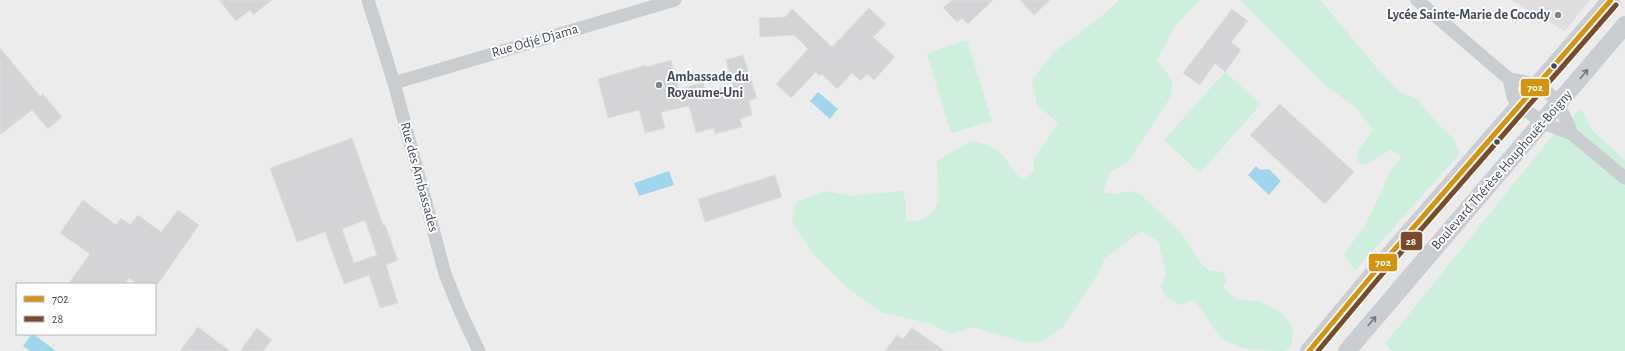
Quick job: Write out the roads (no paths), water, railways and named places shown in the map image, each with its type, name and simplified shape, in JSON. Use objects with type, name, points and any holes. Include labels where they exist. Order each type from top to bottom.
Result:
[{"type":"main road","name":"Boulevard Thérèse Houphouët-Boigny","points":[[1309,351],[1378,268],[1611,0]]},
{"type":"main road","name":"Boulevard Thérèse Houphouët-Boigny","points":[[1347,351],[1625,25]]},
{"type":"street","name":"Rue des Ambassades","points":[[368,0],[394,83],[445,274],[460,311],[479,351]]},
{"type":"street","name":"Rue Odjé Djama","points":[[394,83],[675,0]]},
{"type":"street","points":[[1417,0],[1509,79],[1513,97],[1519,105],[1543,123],[1572,134],[1625,178]]},
{"type":"street","points":[[1509,79],[1526,80],[1544,89],[1559,104],[1572,134]]},
{"type":"water","points":[[818,92],[838,109],[830,119],[810,101]]},
{"type":"water","points":[[1256,166],[1260,170],[1269,169],[1281,181],[1269,195],[1248,175]]},
{"type":"water","points":[[669,171],[674,185],[639,196],[634,183]]},
{"type":"water","points":[[31,335],[34,335],[56,351],[30,351],[23,346]]},
{"type":"place","name":"Lycée Sainte-Marie de Cocody","points":[[1558,15]]},
{"type":"place","name":"Ambassade du Royaume-Uni","points":[[659,85]]}]
